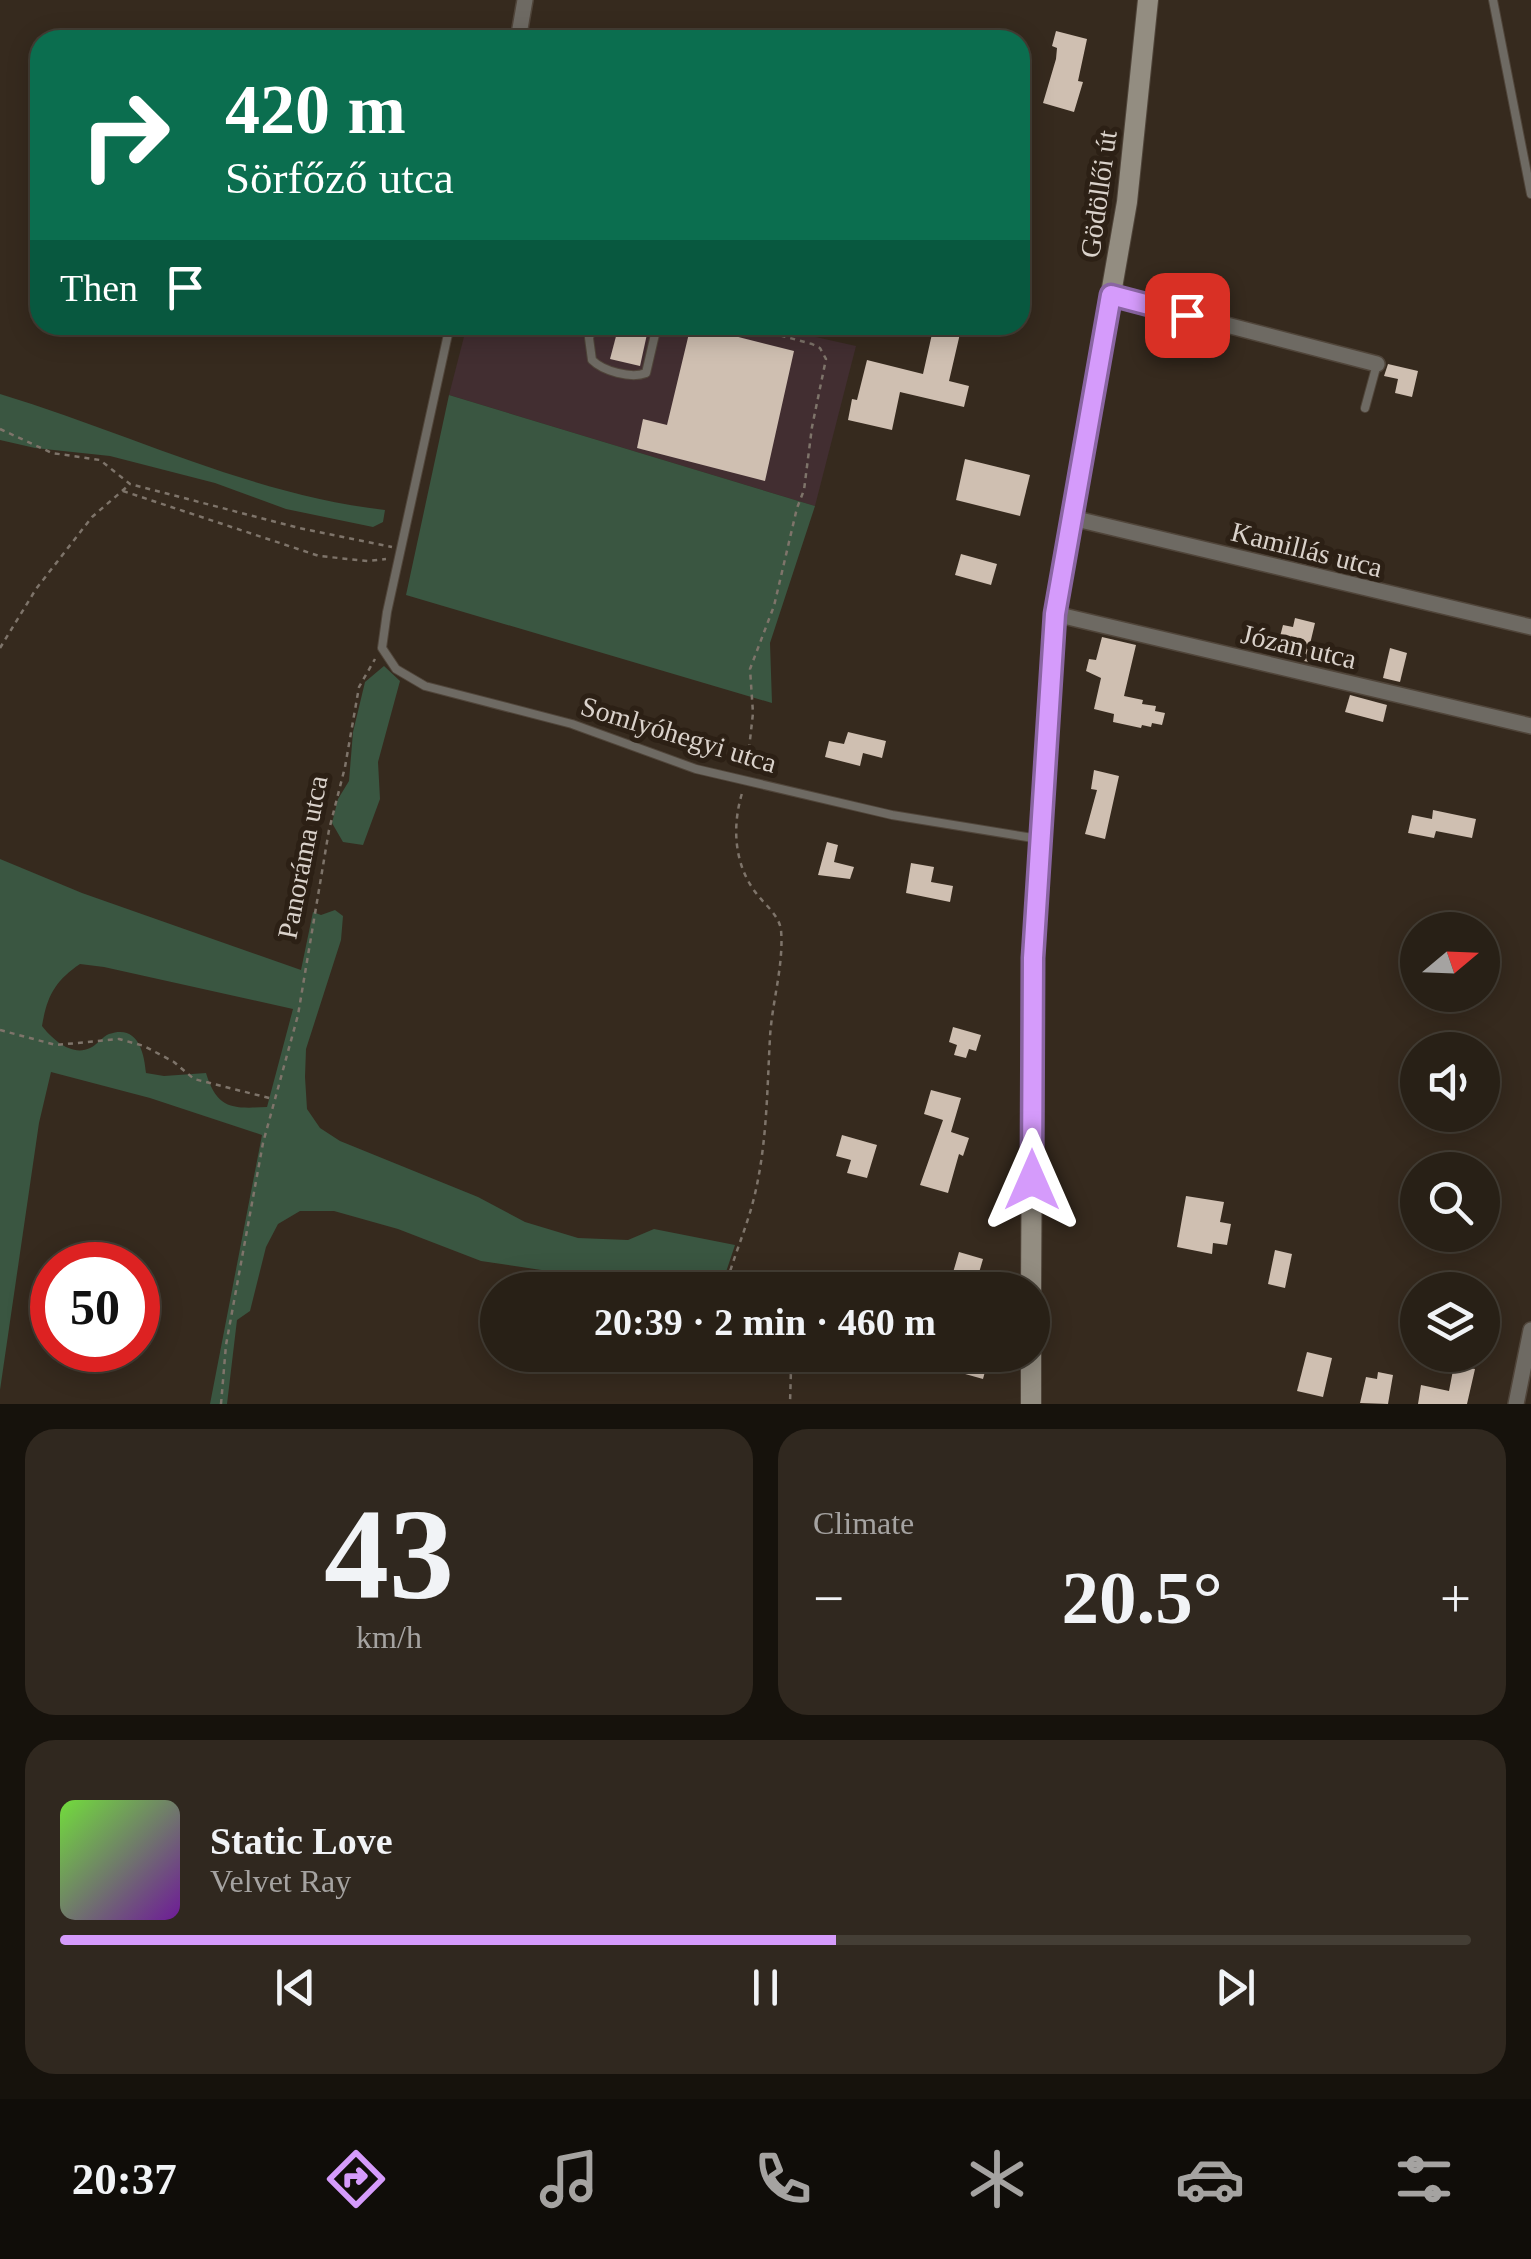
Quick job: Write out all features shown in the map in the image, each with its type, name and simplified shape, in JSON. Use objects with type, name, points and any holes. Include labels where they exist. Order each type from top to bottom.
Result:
[{"type":"main road","name":"Gödöllői út","points":[[1031,1272],[1033,958],[1055,614],[1127,202],[1148,0]]},
{"type":"main road","points":[[1031,1372],[1031,1404]]},
{"type":"street","points":[[520,30],[525,0]]},
{"type":"street","points":[[1111,295],[1376,364]]},
{"type":"street","name":"Kamillás utca","points":[[1072,518],[1531,627]]},
{"type":"street","name":"Józan utca","points":[[1055,614],[1531,726]]},
{"type":"street","points":[[1516,1404],[1531,1330]]},
{"type":"lane","points":[[1492,0],[1531,194]]},
{"type":"lane","points":[[382,648],[448,335]]},
{"type":"lane","points":[[590,335],[592,360],[638,376],[646,373],[655,335]]},
{"type":"lane","points":[[1365,408],[1376,364]]},
{"type":"lane","name":"Somlyóhegyi utca","points":[[382,648],[396,669],[425,686],[572,724],[696,769],[892,815],[1039,839]]},
{"type":"path","points":[[0,429],[52,453],[100,460],[130,484],[401,554]]},
{"type":"path","points":[[0,648],[36,589],[92,517],[130,484]]},
{"type":"path","points":[[123,490],[319,556],[368,562],[401,554]]},
{"type":"path","name":"Panoráma utca","points":[[221,1404],[226,1345],[263,1143],[298,1015],[329,830],[359,686],[382,648]]},
{"type":"path","points":[[0,1030],[56,1045],[120,1039],[174,1062],[194,1079],[275,1100]]},
{"type":"path","points":[[790,1404],[792,1372]]},
{"type":"shaded area","points":[[464,335],[807,335],[856,346],[815,506],[449,395]]},
{"type":"green space","points":[[0,394],[237,477],[335,502],[385,510],[383,522],[373,527],[286,509],[215,483],[110,456],[0,440]]},
{"type":"green space","points":[[449,395],[815,506],[770,643],[772,703],[406,595]]},
{"type":"green space","points":[[384,666],[400,681],[378,762],[380,799],[363,845],[343,842],[332,823],[338,799],[349,781],[353,732],[365,682]]},
{"type":"green space","points":[[0,859],[82,893],[301,970],[313,912],[321,915],[335,910],[343,916],[341,940],[306,1049],[307,1109],[320,1128],[340,1141],[478,1197],[525,1222],[578,1238],[628,1240],[654,1229],[735,1245],[726,1272],[552,1272],[481,1261],[398,1229],[334,1211],[300,1211],[278,1224],[266,1247],[250,1311],[237,1320],[227,1404],[210,1404],[262,1135],[150,1098],[51,1072],[39,1123],[0,1390]],"holes":[[[80,964],[293,1009],[267,1107],[227,1104],[215,1094],[206,1073],[146,1073],[138,1042],[127,1033],[109,1034],[93,1047],[76,1050],[57,1041],[42,1026],[54,990]]]},
{"type":"building","points":[[1056,31],[1087,39],[1078,81],[1083,82],[1074,112],[1043,103],[1056,59],[1057,48],[1052,46]]},
{"type":"building","points":[[616,335],[647,335],[640,366],[610,359]]},
{"type":"building","points":[[689,335],[731,335],[794,351],[765,481],[637,448],[643,419],[667,425]]},
{"type":"building","points":[[932,335],[960,335],[949,381],[969,386],[964,407],[900,392],[892,430],[848,420],[867,360],[923,374]]},
{"type":"building","points":[[1388,364],[1418,371],[1412,397],[1395,393],[1398,379],[1384,376]]},
{"type":"building","points":[[965,459],[1030,475],[1020,516],[956,500]]},
{"type":"building","points":[[961,554],[997,564],[991,585],[955,575]]},
{"type":"building","points":[[1295,618],[1315,623],[1310,644],[1322,647],[1318,664],[1286,657],[1287,651],[1277,648],[1283,625],[1293,627]]},
{"type":"building","points":[[1102,637],[1136,645],[1124,696],[1156,706],[1155,711],[1165,713],[1162,725],[1152,723],[1151,727],[1141,728],[1113,722],[1114,714],[1094,709],[1101,678],[1086,671],[1089,659],[1096,660]]},
{"type":"building","points":[[1390,648],[1407,653],[1400,682],[1383,678]]},
{"type":"building","points":[[1350,695],[1387,705],[1383,722],[1345,712]]},
{"type":"building","points":[[848,732],[886,741],[882,758],[863,753],[860,766],[825,757],[829,741],[844,744]]},
{"type":"building","points":[[1094,770],[1119,776],[1105,839],[1085,834],[1097,790],[1091,789]]},
{"type":"building","points":[[1433,810],[1476,819],[1472,838],[1436,831],[1434,838],[1408,833],[1412,815],[1432,819]]},
{"type":"building","points":[[827,842],[838,845],[834,862],[854,867],[850,879],[818,875]]},
{"type":"building","points":[[911,863],[934,867],[931,882],[953,886],[950,902],[906,893]]},
{"type":"building","points":[[953,1027],[981,1035],[976,1051],[969,1049],[966,1058],[954,1055],[957,1045],[949,1042]]},
{"type":"building","points":[[931,1090],[961,1098],[951,1132],[969,1138],[963,1156],[959,1154],[948,1193],[920,1185],[943,1120],[924,1114]]},
{"type":"building","points":[[842,1135],[877,1145],[867,1178],[847,1173],[851,1160],[836,1156]]},
{"type":"building","points":[[1186,1196],[1224,1202],[1220,1222],[1231,1224],[1227,1245],[1213,1243],[1212,1254],[1177,1247]]},
{"type":"building","points":[[1275,1250],[1292,1254],[1285,1288],[1268,1284]]},
{"type":"building","points":[[959,1252],[983,1259],[979,1272],[953,1272]]},
{"type":"building","points":[[1307,1352],[1332,1358],[1323,1397],[1297,1391]]},
{"type":"building","points":[[958,1372],[985,1372],[983,1379]]},
{"type":"building","points":[[1378,1372],[1393,1375],[1388,1404],[1360,1403],[1366,1377],[1377,1379]]},
{"type":"building","points":[[1453,1372],[1474,1372],[1467,1404],[1418,1404],[1421,1385],[1449,1391]]},
{"type":"route","points":[[1032,1180],[1033,958],[1055,614],[1111,295],[1187,315]]}]
